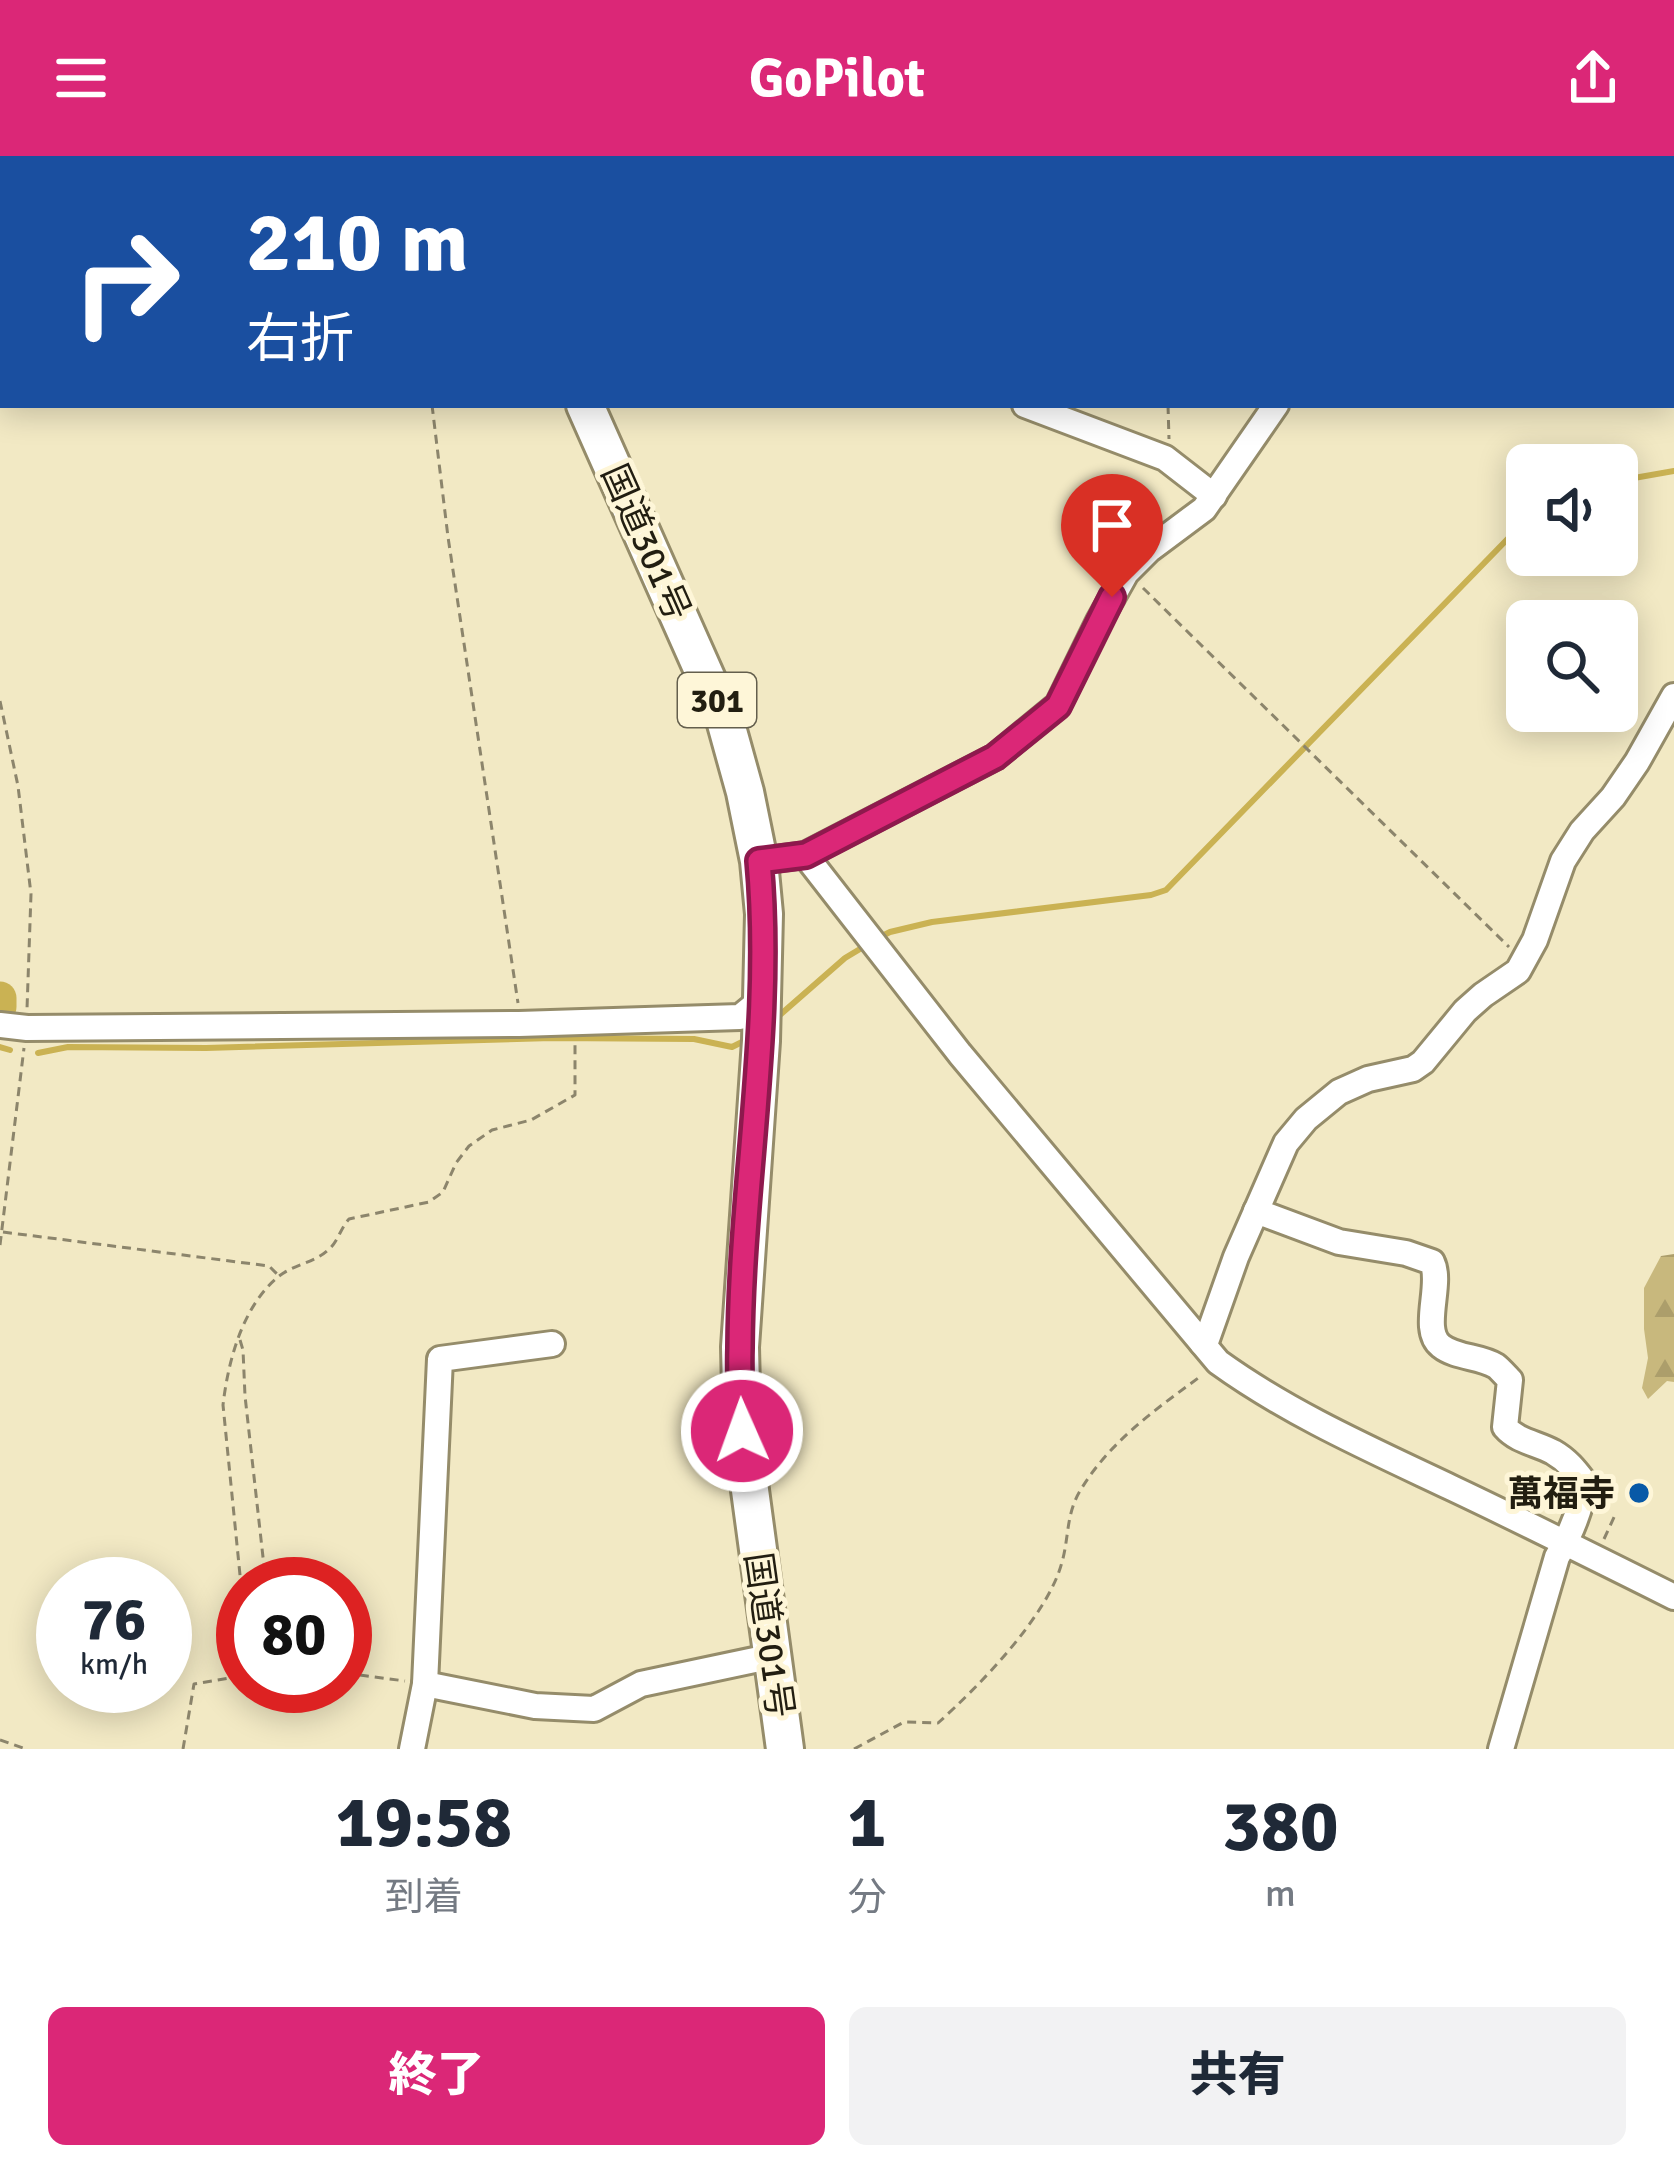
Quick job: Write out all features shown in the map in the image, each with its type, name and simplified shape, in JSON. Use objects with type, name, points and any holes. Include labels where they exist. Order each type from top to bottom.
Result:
[{"type":"highway","name":"国道301号","points":[[586,408],[725,720],[746,791],[759,861],[764,914],[762,1019],[740,1347],[742,1431],[785,1749]]},
{"type":"street","points":[[1033,408],[1165,458],[1214,496]]},
{"type":"street","points":[[759,861],[806,855],[995,757],[1058,706],[1126,572],[1204,509],[1274,408]]},
{"type":"street","points":[[1210,1353],[1207,1339],[1286,1143],[1339,1092],[1423,1062],[1466,1011],[1519,971],[1563,861],[1637,762],[1674,696]]},
{"type":"street","points":[[806,855],[960,1054],[1210,1353],[1260,1393],[1674,1597]]},
{"type":"street","points":[[15,1027],[762,1019]]},
{"type":"street","points":[[1256,1210],[1339,1242],[1432,1262],[1437,1271],[1432,1317],[1435,1338],[1443,1348],[1497,1366],[1510,1380],[1505,1427],[1511,1435],[1569,1462],[1584,1482],[1501,1749]]},
{"type":"street","points":[[412,1749],[425,1684],[440,1359],[552,1344]]},
{"type":"street","points":[[425,1684],[535,1706],[594,1709],[641,1684],[773,1656]]},
{"type":"path","points":[[431,408],[518,1024]]},
{"type":"path","points":[[1165,458],[1168,408]]},
{"type":"path","points":[[1126,572],[1526,958]]},
{"type":"path","points":[[0,701],[18,786],[31,894],[15,1027],[0,1245]]},
{"type":"path","points":[[238,1557],[223,1406],[226,1377],[252,1310],[279,1276],[326,1253],[349,1219],[429,1202],[442,1192],[469,1146],[492,1130],[531,1120],[575,1095],[575,1047]]},
{"type":"path","points":[[1,1232],[269,1266],[279,1276]]},
{"type":"path","points":[[239,1338],[263,1557]]},
{"type":"path","points":[[854,1749],[904,1722],[938,1724],[978,1687],[1046,1597],[1062,1563],[1071,1510],[1082,1488],[1125,1436],[1210,1353]]},
{"type":"path","points":[[1595,1557],[1616,1514]]},
{"type":"path","points":[[372,1677],[425,1684]]},
{"type":"path","points":[[183,1749],[194,1684],[216,1680]]},
{"type":"path","points":[[0,1740],[26,1749]]},
{"type":"green space","points":[[1674,1254],[1674,1382],[1667,1381],[1648,1399],[1642,1388],[1648,1358],[1644,1288],[1661,1256]]},
{"type":"waterway","points":[[1638,477],[1674,471]]},
{"type":"waterway","points":[[876,939],[932,922],[1166,890],[1506,541]]},
{"type":"waterway","points":[[773,1021],[865,946]]},
{"type":"waterway","points":[[0,998],[0,1007]]},
{"type":"waterway","points":[[38,1053],[68,1047],[552,1038],[694,1039],[732,1047],[748,1039]]},
{"type":"waterway","points":[[0,1047],[10,1050]]},
{"type":"place","name":"萬福寺","points":[[1639,1493]]},
{"type":"route","points":[[742,1431],[743,1273],[761,1041],[764,914],[759,861],[806,855],[995,757],[1058,706],[1112,597]]}]
